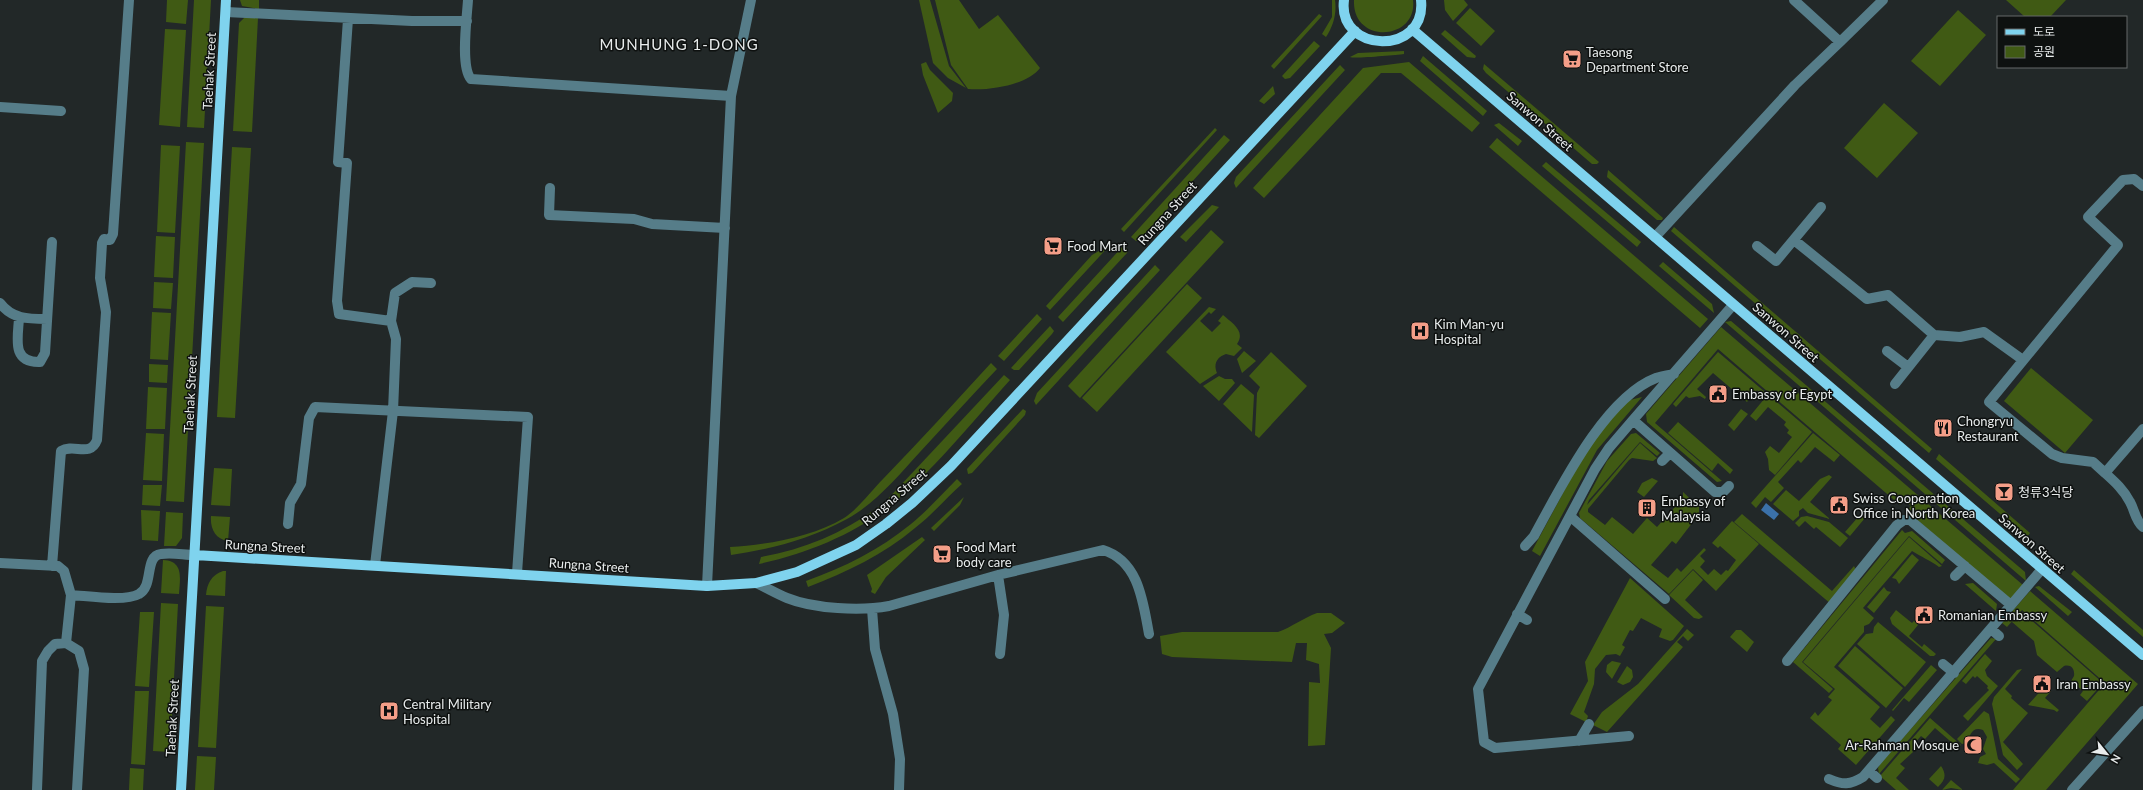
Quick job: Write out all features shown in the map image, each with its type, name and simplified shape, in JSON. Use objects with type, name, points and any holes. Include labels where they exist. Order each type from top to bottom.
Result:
[{"type":"main road","name":"Taehak Street","points":[[181,790],[226,0]]},
{"type":"main road","points":[[1344,0],[1345,15],[1355,31],[1370,41],[1383,43],[1396,40],[1412,28],[1420,14],[1421,0]]},
{"type":"main road","name":"Sanwon Street","points":[[1412,28],[1733,305],[2143,655]]},
{"type":"main road","name":"Rungna Street","points":[[195,555],[707,586],[756,583],[797,572],[856,545],[912,503],[951,466],[1355,31]]},
{"type":"street","points":[[52,566],[61,450],[65,448],[90,450],[94,447],[97,440],[106,312],[100,278],[102,243],[104,239],[110,240],[113,234],[130,0]]},
{"type":"street","points":[[468,0],[465,57],[467,74],[471,79],[731,96]]},
{"type":"street","points":[[707,586],[731,96],[751,0]]},
{"type":"street","points":[[1794,0],[1840,42]]},
{"type":"street","points":[[1655,237],[1795,85],[1883,0]]},
{"type":"street","points":[[226,12],[412,22],[467,21]]},
{"type":"street","points":[[348,19],[338,162],[347,163],[336,301],[339,314],[391,322]]},
{"type":"street","points":[[0,108],[61,111]]},
{"type":"street","points":[[2143,186],[2134,179],[2123,180],[2088,217],[2118,246],[2022,360],[1989,402],[2052,454],[2062,458],[2093,462],[2121,488],[2130,502],[2138,522],[2143,527]]},
{"type":"street","points":[[550,188],[549,215],[634,219],[652,224],[725,228]]},
{"type":"street","points":[[1757,246],[1776,261],[1821,208]]},
{"type":"street","points":[[1794,240],[1867,299],[1888,295],[1934,335],[1960,337],[1984,332],[2022,360]]},
{"type":"street","points":[[19,318],[18,346],[22,358],[30,362],[40,362],[45,353],[52,242]]},
{"type":"street","points":[[375,566],[393,411],[396,339],[391,322],[395,293],[412,282],[431,283]]},
{"type":"street","points":[[0,303],[6,310],[19,318],[47,319]]},
{"type":"street","points":[[1630,736],[1495,748],[1484,742],[1478,689],[1517,614],[1571,517],[1595,469],[1609,448],[1733,305]]},
{"type":"street","points":[[1895,384],[1934,335]]},
{"type":"street","points":[[1887,350],[1908,367]]},
{"type":"street","points":[[1525,546],[1534,536],[1586,444],[1619,405],[1635,390],[1655,378],[1674,374]]},
{"type":"street","points":[[288,524],[290,503],[301,484],[309,418],[315,407],[528,417],[517,574]]},
{"type":"street","points":[[1633,420],[1715,492],[1722,492],[1729,486]]},
{"type":"street","points":[[2106,473],[2143,429]]},
{"type":"street","points":[[1662,461],[1670,453]]},
{"type":"street","points":[[1571,517],[1665,599]]},
{"type":"street","points":[[1787,661],[1894,522],[1910,520],[2011,605]]},
{"type":"street","points":[[756,583],[789,598],[820,605],[872,609],[923,597],[998,575],[1104,550],[1116,554],[1133,574],[1141,596],[1149,634]]},
{"type":"street","points":[[71,595],[131,598],[140,594],[148,585],[150,566],[154,557],[160,554],[195,555]]},
{"type":"street","points":[[0,563],[58,566],[64,571],[71,595],[66,643]]},
{"type":"street","points":[[1956,576],[1965,566]]},
{"type":"street","points":[[1829,779],[1843,784],[1851,784],[1863,778],[2042,569]]},
{"type":"street","points":[[998,575],[1004,615],[1000,654]]},
{"type":"street","points":[[872,609],[875,649],[893,714],[899,751],[899,790]]},
{"type":"street","points":[[1517,614],[1527,620]]},
{"type":"street","points":[[1991,629],[1999,636]]},
{"type":"street","points":[[37,790],[42,662],[48,651],[55,644],[66,643],[79,651],[84,669],[77,790]]},
{"type":"street","points":[[1943,664],[1954,673]]},
{"type":"street","points":[[2072,790],[2143,711]]},
{"type":"street","points":[[1579,741],[1589,724]]},
{"type":"street","points":[[1869,771],[1877,778]]},
{"type":"green space","points":[[167,0],[188,0],[186,24],[166,22]]},
{"type":"green space","points":[[194,0],[211,0],[204,128],[187,127]]},
{"type":"green space","points":[[240,0],[259,0],[259,9],[242,6]]},
{"type":"green space","points":[[919,0],[930,0],[949,66],[966,88],[948,78],[933,63]]},
{"type":"green space","points":[[935,0],[959,0],[979,29],[998,15],[1040,68],[1026,79],[1007,86],[986,89],[968,89],[951,65]]},
{"type":"green space","points":[[1332,0],[1335,0],[1335,15],[1331,29],[1326,37],[1322,34],[1332,17]]},
{"type":"green space","points":[[1354,0],[1413,0],[1412,14],[1406,24],[1396,30],[1385,32],[1373,31],[1363,25],[1356,15]]},
{"type":"green space","points":[[1444,0],[1464,0],[1468,5],[1453,21],[1445,10]]},
{"type":"green space","points":[[2006,0],[2066,0],[2051,16],[2024,16]]},
{"type":"green space","points":[[1470,8],[1495,31],[1481,46],[1456,23]]},
{"type":"green space","points":[[1958,10],[1986,35],[1940,86],[1911,61]]},
{"type":"green space","points":[[1319,14],[1322,16],[1274,69],[1271,66]]},
{"type":"green space","points":[[245,17],[258,18],[252,132],[233,131],[239,23]]},
{"type":"green space","points":[[165,29],[186,30],[180,127],[159,125]]},
{"type":"green space","points":[[1445,30],[1476,56],[1475,58],[1467,57],[1441,34]]},
{"type":"green space","points":[[1314,41],[1320,46],[1290,78],[1285,79],[1282,76]]},
{"type":"green space","points":[[1404,51],[1404,54],[1350,57],[1358,53]]},
{"type":"green space","points":[[1423,56],[1487,111],[1483,116],[1420,61]]},
{"type":"green space","points":[[926,62],[930,70],[953,93],[952,101],[938,113],[923,75],[921,64]]},
{"type":"green space","points":[[1409,62],[1480,123],[1472,132],[1401,73],[1381,73],[1264,198],[1253,188],[1363,68]]},
{"type":"green space","points":[[1484,64],[1599,162],[1597,164],[1592,164],[1486,73],[1483,69]]},
{"type":"green space","points":[[1340,65],[1345,70],[1236,188],[1234,183],[1236,177]]},
{"type":"green space","points":[[1273,86],[1275,94],[1264,104],[1259,101]]},
{"type":"green space","points":[[1884,103],[1918,133],[1877,178],[1844,148]]},
{"type":"green space","points":[[1499,123],[1522,141],[1518,146],[1494,125]]},
{"type":"green space","points":[[1215,128],[1217,130],[1124,232],[1121,229]]},
{"type":"green space","points":[[1224,135],[1230,140],[1139,240],[1136,241],[1131,237]]},
{"type":"green space","points":[[1497,138],[1708,319],[1700,328],[1489,147]]},
{"type":"green space","points":[[186,142],[204,143],[184,502],[166,501]]},
{"type":"green space","points":[[161,145],[180,146],[175,233],[157,232]]},
{"type":"green space","points":[[232,147],[251,148],[235,418],[217,417]]},
{"type":"green space","points":[[1546,162],[1641,242],[1637,247],[1542,166]]},
{"type":"green space","points":[[1608,170],[1663,218],[1662,220],[1657,220],[1607,177]]},
{"type":"green space","points":[[1212,205],[1219,207],[1186,242],[1180,237]]},
{"type":"green space","points":[[1674,227],[1932,449],[1929,453],[1671,231]]},
{"type":"green space","points":[[1211,230],[1224,242],[1080,398],[1068,386]]},
{"type":"green space","points":[[156,236],[175,237],[173,278],[154,277]]},
{"type":"green space","points":[[1111,244],[1050,310],[1046,306],[1092,255]]},
{"type":"green space","points":[[1124,245],[1128,250],[1127,253],[1063,322],[1058,317]]},
{"type":"green space","points":[[1663,262],[1712,304],[1714,313],[1659,266]]},
{"type":"green space","points":[[1155,265],[1160,270],[1036,405],[1034,401],[1037,393]]},
{"type":"green space","points":[[154,282],[173,283],[171,309],[153,308]]},
{"type":"green space","points":[[1187,284],[1202,298],[1097,412],[1082,398]]},
{"type":"green space","points":[[1209,307],[1216,309],[1211,314],[1209,312],[1200,321],[1212,332],[1221,323],[1218,321],[1223,315],[1234,324],[1239,331],[1240,335],[1237,344],[1242,348],[1234,356],[1226,354],[1220,357],[1215,367],[1217,373],[1200,384],[1166,352]]},
{"type":"green space","points":[[152,312],[171,313],[168,360],[150,359]]},
{"type":"green space","points":[[1037,314],[1042,319],[1004,361],[998,356]]},
{"type":"green space","points":[[1731,321],[2025,572],[2026,581],[1725,322]]},
{"type":"green space","points":[[1050,326],[1054,331],[1052,334],[1019,370],[1014,370],[1011,368]]},
{"type":"green space","points":[[1721,327],[2023,585],[2010,600],[1907,511],[1911,506],[1904,500],[1900,505],[1718,349],[1655,423],[1722,481],[1717,482],[1647,422],[1646,414]]},
{"type":"green space","points":[[1244,351],[1256,361],[1242,373],[1237,359]]},
{"type":"green space","points":[[1271,352],[1307,386],[1259,438],[1255,435],[1257,393],[1260,387],[1249,376]]},
{"type":"green space","points":[[1718,352],[1812,432],[1775,475],[1769,470],[1768,459],[1765,452],[1770,446],[1779,453],[1792,437],[1787,433],[1789,430],[1784,425],[1786,422],[1768,407],[1756,421],[1750,416],[1765,398],[1757,390],[1747,402],[1713,373],[1697,389],[1706,397],[1705,399],[1700,396],[1689,398],[1686,396],[1676,407],[1673,404]]},
{"type":"green space","points":[[991,363],[997,369],[895,480],[858,513],[805,538],[761,550],[731,555],[730,547],[789,539],[818,530],[844,518],[864,500]]},
{"type":"green space","points":[[149,364],[168,365],[167,383],[149,382]]},
{"type":"green space","points":[[2031,368],[2093,420],[2065,453],[2004,401]]},
{"type":"green space","points":[[1004,375],[1010,380],[935,464],[887,508],[858,527],[826,543],[793,555],[759,564],[761,557],[778,554],[826,538],[856,522],[884,503]]},
{"type":"green space","points":[[1219,376],[1225,379],[1232,379],[1235,383],[1219,401],[1203,386]]},
{"type":"green space","points":[[1241,384],[1254,395],[1252,432],[1223,404]]},
{"type":"green space","points":[[148,387],[167,388],[165,429],[146,429]]},
{"type":"green space","points":[[1642,397],[1597,450],[1540,556],[1532,551],[1591,441],[1626,401]]},
{"type":"green space","points":[[1023,409],[1026,411],[1025,415],[972,473],[968,474],[967,469]]},
{"type":"green space","points":[[1741,409],[1748,414],[1734,431],[1728,425]]},
{"type":"green space","points":[[1678,422],[1733,470],[1730,474],[1718,463],[1712,471],[1668,433]]},
{"type":"green space","points":[[146,433],[164,434],[162,481],[143,480]]},
{"type":"green space","points":[[1636,433],[1660,453],[1657,456],[1640,442],[1589,500],[1587,505],[1640,443],[1657,458],[1653,461],[1632,458],[1629,460],[1588,509],[1588,512],[1605,525],[1612,517],[1633,534],[1647,518],[1657,527],[1683,498],[1683,492],[1699,507],[1699,514],[1676,544],[1672,541],[1651,565],[1668,578],[1677,568],[1681,572],[1704,548],[1706,550],[1700,556],[1705,561],[1700,567],[1708,575],[1714,569],[1721,575],[1726,570],[1728,571],[1736,560],[1720,546],[1718,548],[1712,543],[1732,521],[1759,544],[1716,591],[1693,569],[1669,594],[1580,518],[1579,513],[1607,461],[1631,434]]},
{"type":"green space","points":[[1813,433],[1840,455],[1834,462],[1815,447],[1801,463],[1798,460],[1778,482],[1784,488],[1771,502],[1765,497],[1756,508],[1751,503]]},
{"type":"green space","points":[[1939,454],[2030,533],[2027,537],[1936,459]]},
{"type":"green space","points":[[214,468],[232,469],[230,506],[211,505]]},
{"type":"green space","points":[[1829,475],[1832,477],[1810,502],[1830,519],[1808,513],[1803,508],[1799,511],[1799,516],[1793,521],[1773,504],[1786,490],[1799,501],[1820,479]]},
{"type":"green space","points":[[1652,478],[1658,481],[1644,497],[1637,492],[1642,483]]},
{"type":"green space","points":[[957,479],[962,484],[927,518],[903,538],[864,562],[808,587],[806,581],[848,564],[887,542],[923,514]]},
{"type":"green space","points":[[143,485],[162,485],[160,506],[142,505]]},
{"type":"green space","points":[[964,497],[960,505],[934,531],[931,528]]},
{"type":"green space","points":[[1866,508],[1870,512],[1850,536],[1845,532]]},
{"type":"green space","points":[[141,510],[160,511],[158,541],[142,540]]},
{"type":"green space","points":[[166,512],[183,513],[182,538],[176,546],[164,546]]},
{"type":"green space","points":[[1742,514],[1832,591],[1854,566],[1856,570],[1831,604],[1734,522]]},
{"type":"green space","points":[[211,516],[230,517],[228,541],[223,540],[214,532],[211,525]]},
{"type":"green space","points":[[1807,516],[1829,522],[1848,538],[1840,547],[1816,527],[1814,529],[1805,521],[1799,527],[1795,523],[1801,517]]},
{"type":"green space","points":[[1902,530],[1905,533],[1912,531],[1945,560],[1942,564],[1909,536],[1802,662],[1833,689],[1829,693],[1793,662]]},
{"type":"green space","points":[[922,537],[925,540],[886,577],[875,594],[871,592],[872,589],[867,575]]},
{"type":"green space","points":[[1909,537],[1942,566],[1939,567],[1912,551],[1863,608],[1874,618],[1869,624],[1864,626],[1864,632],[1834,667],[1880,707],[1870,719],[1880,728],[1891,716],[1895,720],[1856,765],[1838,749],[1841,745],[1810,718],[1815,712],[1818,716],[1832,700],[1828,697],[1835,689],[1803,662]]},
{"type":"green space","points":[[1912,554],[1919,560],[1899,584],[1896,579],[1892,578]]},
{"type":"green space","points":[[163,560],[170,561],[178,567],[180,576],[179,594],[161,593]]},
{"type":"green space","points":[[1693,570],[1703,580],[1685,600],[1703,617],[1699,619],[1694,618],[1669,595]]},
{"type":"green space","points":[[2074,570],[2143,630],[2143,637],[2071,574]]},
{"type":"green space","points":[[226,571],[225,596],[206,595],[210,580],[215,575]]},
{"type":"green space","points":[[1630,578],[1684,626],[1673,640],[1670,641],[1659,637],[1662,629],[1641,618],[1633,631],[1630,630],[1622,645],[1625,647],[1620,656],[1616,654],[1606,655],[1595,669],[1594,684],[1584,712],[1588,716],[1586,722],[1570,714],[1588,681],[1585,662]]},
{"type":"green space","points":[[1973,583],[1997,604],[1996,611],[1965,584]]},
{"type":"green space","points":[[2039,586],[2072,612],[2068,616],[2035,587]]},
{"type":"green space","points":[[1884,587],[1887,591],[1891,592],[1874,613],[1867,607]]},
{"type":"green space","points":[[2030,591],[2138,684],[2046,790],[2013,790],[2105,683],[2022,610],[2007,627],[2002,623]]},
{"type":"green space","points":[[161,603],[178,604],[170,752],[153,751]]},
{"type":"green space","points":[[206,606],[224,607],[216,748],[198,747]]},
{"type":"green space","points":[[1896,610],[1912,623],[1914,621],[1918,625],[1909,636],[1922,647],[1924,644],[1936,654],[1934,656],[1930,656],[1892,624],[1890,618]]},
{"type":"green space","points":[[140,612],[154,612],[149,687],[135,686]]},
{"type":"green space","points":[[2022,612],[2103,683],[2087,701],[2080,695],[2083,691],[2071,681],[2074,676],[2074,671],[2072,668],[2069,666],[2064,666],[2057,672],[2037,655],[2034,641],[2012,622]]},
{"type":"green space","points":[[1317,613],[1331,613],[1345,623],[1332,633],[1324,634],[1331,648],[1325,745],[1308,746],[1309,682],[1320,683],[1319,664],[1306,660],[1307,643],[1296,643],[1292,662],[1172,657],[1162,654],[1160,636],[1182,632],[1278,632]]},
{"type":"green space","points":[[1878,622],[1926,662],[1905,687],[1857,644],[1866,634],[1873,633],[1874,627]]},
{"type":"green space","points":[[1687,629],[1694,635],[1688,641],[1683,636],[1677,642],[1683,647],[1607,732],[1593,725],[1602,712],[1638,684]]},
{"type":"green space","points":[[1736,630],[1741,630],[1754,642],[1747,652],[1730,637]]},
{"type":"green space","points":[[1991,638],[1996,639],[1879,774],[1878,768],[1880,764]]},
{"type":"green space","points":[[1855,646],[1903,688],[1886,708],[1838,666]]},
{"type":"green space","points":[[1985,654],[1992,661],[1985,670],[1987,676],[1998,686],[1968,721],[1963,716],[1989,690],[1987,688],[1988,686],[1977,676],[1975,678],[1973,676],[1966,684],[1962,681]]},
{"type":"green space","points":[[1612,661],[1621,663],[1612,679],[1606,672],[1607,665]]},
{"type":"green space","points":[[1931,665],[1937,670],[1909,702],[1904,698],[1893,711],[1892,710]]},
{"type":"green space","points":[[1627,666],[1632,670],[1633,677],[1630,682],[1623,685],[1617,682]]},
{"type":"green space","points":[[2022,669],[2005,689],[2012,696],[2011,698],[2028,713],[2003,742],[2023,764],[2017,770],[2003,755],[1992,704],[1994,697],[2017,670]]},
{"type":"green space","points":[[2045,686],[2051,691],[2045,698],[2059,710],[2057,712],[2054,710],[2028,705]]},
{"type":"green space","points":[[135,691],[149,691],[145,765],[131,764]]},
{"type":"green space","points":[[1984,711],[1989,714],[1998,759],[2020,779],[2016,783],[1994,763],[1987,765],[1978,763],[1980,757],[1986,754],[1983,749],[1987,737],[1983,730],[1974,730],[1970,734],[1967,743],[1962,744],[1957,739]]},
{"type":"green space","points":[[1930,718],[1961,745],[1957,747],[1935,728],[1925,739],[1921,736],[1914,744],[1916,746],[1912,750],[1913,752],[1900,764],[1905,768],[1896,778],[1909,790],[1896,790],[1880,776]]},
{"type":"green space","points":[[197,756],[216,757],[214,790],[195,790]]},
{"type":"green space","points":[[1941,766],[1945,775],[1938,787],[1929,779]]},
{"type":"green space","points":[[130,768],[144,769],[143,790],[129,790]]},
{"type":"green space","points":[[1951,780],[1963,790],[1951,788],[1942,790]]},
{"type":"water","points":[[1766,503],[1779,514],[1774,520],[1761,510]]},
{"type":"place","name":"Taesong Department Store","points":[[1572,59]]},
{"type":"place","name":"Food Mart","points":[[1053,246]]},
{"type":"place","name":"Kim Man-yu Hospital","points":[[1420,331]]},
{"type":"place","name":"Embassy of Egypt","points":[[1718,394]]},
{"type":"place","name":"Chongryu Restaurant","points":[[1943,428]]},
{"type":"place","name":"청류3식당","points":[[2004,492]]},
{"type":"place","name":"Swiss Cooperation Office in North Korea","points":[[1839,505]]},
{"type":"place","name":"Embassy of Malaysia","points":[[1647,508]]},
{"type":"place","name":"Food Mart body care","points":[[942,554]]},
{"type":"place","name":"Romanian Embassy","points":[[1924,615]]},
{"type":"place","name":"Iran Embassy","points":[[2042,684]]},
{"type":"place","name":"Central Military Hospital","points":[[389,711]]},
{"type":"place","name":"Ar-Rahman Mosque","points":[[1973,745]]},
{"type":"district","name":"MUNHUNG 1-DONG","points":[[679,45]]}]
